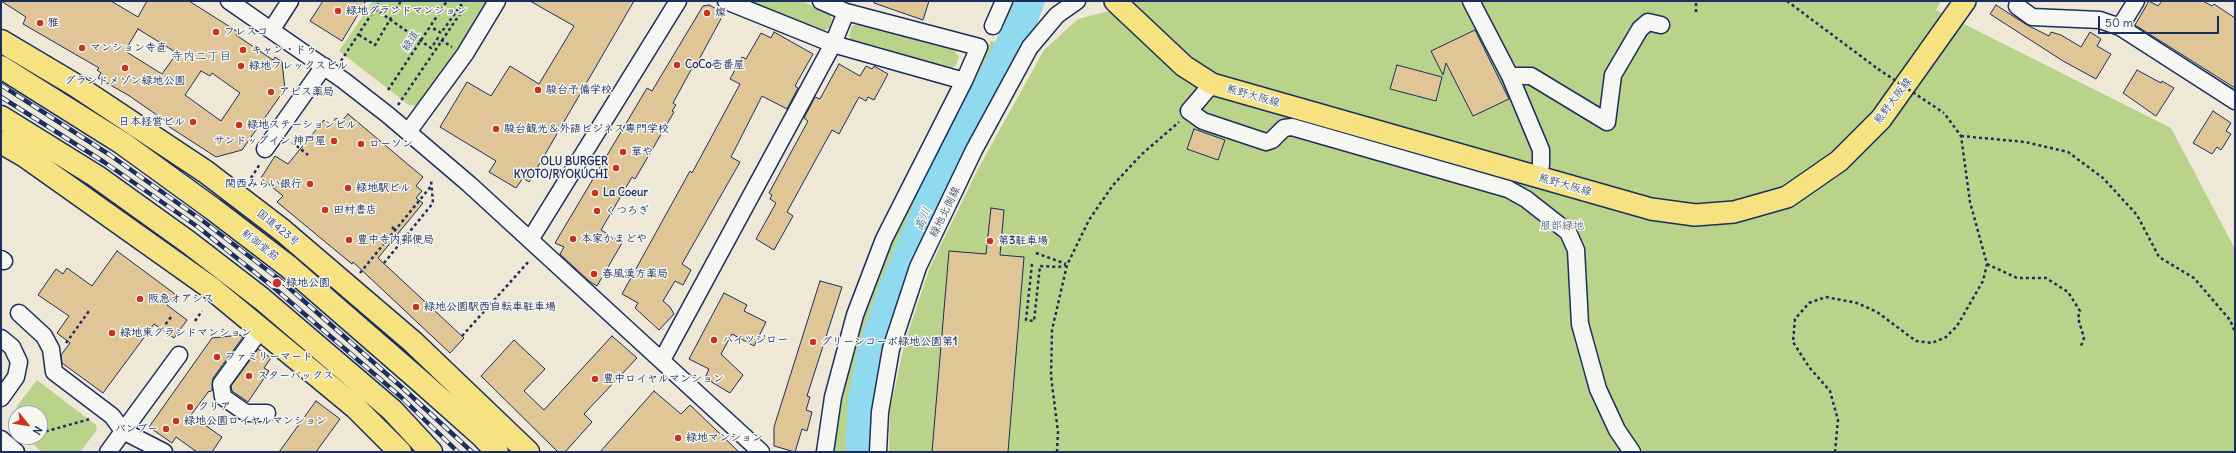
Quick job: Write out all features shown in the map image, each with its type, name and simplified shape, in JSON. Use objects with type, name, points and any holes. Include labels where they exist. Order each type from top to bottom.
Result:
[{"type":"highway","name":"国道423号","points":[[1,40],[75,85],[206,172],[276,225],[413,342],[528,452]]},
{"type":"highway","points":[[1,54],[75,85]]},
{"type":"highway","name":"新御堂筋","points":[[1,67],[122,143],[213,208],[289,267],[482,436],[497,452]]},
{"type":"highway","points":[[1,117],[96,176],[194,246],[262,299],[392,410],[431,452]]},
{"type":"highway","points":[[1,137],[25,156],[211,288],[355,407],[420,452]]},
{"type":"highway","points":[[1,142],[25,156]]},
{"type":"highway","points":[[413,342],[482,436]]},
{"type":"highway","points":[[355,407],[400,452]]},
{"type":"main road","name":"熊野大阪線","points":[[1115,1],[1184,66],[1212,84],[1651,209],[1695,215],[1734,212],[1787,197],[1839,162],[1881,119],[1965,1]]},
{"type":"street","points":[[229,1],[324,66],[408,132],[469,184],[761,452]]},
{"type":"street","points":[[272,29],[290,1]]},
{"type":"street","points":[[408,132],[465,54],[497,1]]},
{"type":"street","points":[[530,240],[678,1]]},
{"type":"street","points":[[726,1],[833,44],[964,81]]},
{"type":"street","points":[[820,1],[846,12],[979,47],[964,81],[884,239],[855,315],[833,396],[825,452]]},
{"type":"street","points":[[993,26],[1004,1]]},
{"type":"street","name":"緑地北側線","points":[[878,452],[880,412],[891,349],[918,267],[974,150],[1030,47],[1057,15],[1077,1]]},
{"type":"street","points":[[1471,1],[1510,76],[1541,150],[1541,165],[1538,177]]},
{"type":"street","points":[[2120,27],[2136,1]]},
{"type":"street","points":[[2017,6],[2032,17],[2100,20],[2120,27],[2235,101]]},
{"type":"street","points":[[662,360],[833,44],[846,12]]},
{"type":"street","points":[[1510,76],[1531,76],[1607,122],[1613,75],[1640,29],[1648,22],[1661,25]]},
{"type":"street","points":[[263,156],[324,66]]},
{"type":"street","points":[[1212,84],[1189,111],[1203,121],[1266,142],[1272,140],[1284,128],[1292,127],[1508,189],[1538,209],[1568,232],[1576,250],[1580,324],[1596,382],[1617,430],[1632,452]]},
{"type":"street","points":[[19,313],[44,336],[51,349],[54,372],[112,416],[122,431],[164,452]]},
{"type":"street","points":[[261,329],[221,384],[223,397],[246,413],[267,413]]},
{"type":"street","points":[[1,338],[12,347],[20,362],[16,377],[1,398]]},
{"type":"street","points":[[108,452],[179,355]]},
{"type":"street","points":[[1,439],[16,452]]},
{"type":"path","points":[[341,61],[380,1]]},
{"type":"path","points":[[359,35],[375,45],[401,1]]},
{"type":"path","name":"緑道","points":[[388,90],[447,1]]},
{"type":"path","points":[[1696,1],[1696,12]]},
{"type":"path","points":[[1787,1],[1878,69],[1944,113],[1961,136],[1970,202],[1987,264],[1983,282],[1957,326],[1946,337],[1932,344],[1916,341],[1877,312],[1857,302],[1826,297],[1809,303],[1795,319],[1792,342],[1808,367],[1830,391],[1838,420],[1835,452]]},
{"type":"path","points":[[398,105],[464,8],[460,5],[441,33],[431,27]]},
{"type":"path","points":[[375,9],[431,48],[438,38],[450,45]]},
{"type":"path","points":[[1057,452],[1058,432],[1051,376],[1052,330],[1067,265],[1089,220],[1113,185],[1142,154],[1176,125],[1189,111]]},
{"type":"path","points":[[1961,136],[2025,142],[2068,152],[2103,178],[2137,215],[2159,258],[2194,278],[2226,315],[2235,332]]},
{"type":"path","points":[[292,142],[308,155]]},
{"type":"path","points":[[251,178],[263,156]]},
{"type":"path","points":[[384,263],[433,203],[431,180]]},
{"type":"path","points":[[356,278],[432,185]]},
{"type":"path","points":[[392,227],[395,230]]},
{"type":"path","points":[[1036,253],[1067,265]]},
{"type":"path","points":[[462,336],[531,259]]},
{"type":"path","points":[[1032,264],[1026,320],[1034,321],[1040,266],[1059,268],[1067,265]]},
{"type":"path","points":[[1987,264],[2017,278],[2046,278],[2068,292],[2080,311],[2078,318],[2084,338],[2081,346]]},
{"type":"path","points":[[52,362],[89,311]]},
{"type":"path","points":[[195,321],[202,311]]},
{"type":"path","points":[[162,329],[170,317]]},
{"type":"path","points":[[48,431],[94,418]]},
{"type":"green space","points":[[373,1],[487,1],[455,53],[419,106],[409,105],[339,51]]},
{"type":"green space","points":[[746,1],[801,1],[828,12],[832,19],[829,28],[823,31]]},
{"type":"green space","points":[[1014,1],[1026,1],[1019,18],[932,184],[885,292],[868,346],[857,400],[855,452],[832,452],[839,398],[860,316],[889,244],[991,41],[995,42]]},
{"type":"green space","name":"服部緑地","points":[[1126,1],[1941,1],[1936,10],[2171,128],[2235,249],[2235,452],[889,452],[890,411],[904,345],[930,267],[979,167],[1044,50],[1078,19],[1109,11]]},
{"type":"green space","points":[[861,24],[954,50],[959,57],[956,65],[949,70],[854,44],[849,36],[852,26]]},
{"type":"green space","points":[[37,380],[96,425],[97,430],[80,452],[42,452],[34,445],[48,445],[48,405],[18,405]]},
{"type":"building","points":[[1,1],[111,1],[138,17],[147,1],[189,1],[238,32],[236,35],[273,60],[275,57],[282,62],[285,89],[242,150],[216,157],[168,126],[170,124],[128,95],[98,78],[101,73],[97,70],[99,68],[23,24],[26,17]],"holes":[[[138,29],[177,53],[162,74],[125,51]],[[201,71],[210,76],[212,73],[240,93],[221,121],[185,95]]]},
{"type":"building","name":"緑地グランドマンション","points":[[323,1],[366,1],[342,41],[310,21]]},
{"type":"building","name":"駿台予備学校","points":[[530,1],[634,1],[529,182],[523,178],[516,188],[489,172],[496,161],[440,127],[467,82],[491,96],[510,66],[539,84],[574,26]]},
{"type":"building","points":[[874,1],[929,1],[923,20],[874,3]]},
{"type":"building","points":[[2149,1],[2158,6],[2162,1],[2203,1],[2212,6],[2214,4],[2235,18],[2235,88],[2135,25]]},
{"type":"building","points":[[709,5],[724,13],[694,69],[692,68],[673,103],[676,105],[672,111],[674,112],[635,179],[632,177],[601,230],[622,243],[597,286],[589,281],[560,254],[564,247],[555,243],[647,88],[652,91],[703,6]]},
{"type":"building","points":[[1996,5],[2027,25],[2049,36],[2051,32],[2061,35],[2081,47],[2090,32],[2101,39],[2097,46],[2111,54],[2096,79],[2063,61],[1990,14]]},
{"type":"building","points":[[1475,30],[1509,99],[1473,116],[1446,63],[1443,75],[1431,51]]},
{"type":"building","points":[[774,32],[813,54],[795,86],[798,88],[787,109],[762,96],[731,157],[740,162],[682,264],[691,270],[683,285],[675,281],[663,301],[670,307],[674,314],[659,330],[635,308],[638,303],[622,294],[690,171],[692,173],[740,84],[730,79],[742,57],[746,59],[761,33],[771,38]]},
{"type":"building","points":[[839,64],[860,76],[866,66],[872,69],[874,66],[888,74],[874,100],[868,97],[866,101],[859,97],[839,134],[832,130],[787,212],[793,216],[774,250],[756,239],[776,203],[770,199],[772,195],[769,193],[808,121],[804,118],[815,97],[820,99]]},
{"type":"building","points":[[1397,65],[1442,77],[1436,101],[1390,89]]},
{"type":"building","points":[[2137,70],[2174,88],[2156,116],[2123,93]]},
{"type":"building","points":[[2213,111],[2231,123],[2226,131],[2231,134],[2221,150],[2217,147],[2212,154],[2193,143]]},
{"type":"building","name":"緑地駅ビル","points":[[348,114],[423,177],[416,186],[422,191],[416,198],[423,203],[378,258],[464,338],[450,353],[353,262],[352,264],[277,202],[283,196],[261,178],[275,156],[288,164],[324,120],[330,125],[336,118],[341,122]]},
{"type":"building","points":[[1194,129],[1225,140],[1218,160],[1187,149]]},
{"type":"building","points":[[991,208],[1004,210],[1000,255],[1024,257],[1008,452],[932,452],[949,251],[986,254]]},
{"type":"building","name":"緑地東グランドマンション","points":[[117,251],[175,294],[167,305],[187,320],[174,338],[154,324],[103,393],[62,363],[61,355],[70,343],[57,333],[69,316],[38,295],[56,269],[63,274],[67,268],[92,286]]},
{"type":"building","name":"グリーンコーポ緑地公園第1","points":[[820,281],[842,287],[807,396],[810,397],[806,410],[812,412],[807,431],[802,429],[795,452],[774,446],[774,427]]},
{"type":"building","name":"ハイツジロー","points":[[724,293],[747,305],[744,311],[766,322],[754,346],[732,334],[721,354],[743,375],[730,393],[705,378],[709,369],[689,359]]},
{"type":"building","points":[[240,335],[243,337],[213,378],[212,390],[210,392],[209,391],[191,415],[222,437],[212,452],[197,452],[176,437],[172,443],[149,427],[212,338]]},
{"type":"building","name":"豊中ロイヤルマンション","points":[[612,336],[637,358],[584,414],[592,422],[565,452],[558,452],[481,376],[514,340],[545,369],[524,391],[544,410]]},
{"type":"building","name":"スターバックス","points":[[258,349],[271,358],[264,368],[269,371],[248,402],[232,391],[231,386]]},
{"type":"building","points":[[654,391],[681,414],[690,405],[739,452],[600,452]]},
{"type":"building","points":[[316,401],[340,419],[316,452],[279,452]]},
{"type":"waterway","name":"高川","points":[[860,452],[862,401],[873,348],[892,292],[937,185],[1023,20],[1030,1]]},
{"type":"railway","points":[[1,85],[110,155],[203,221],[279,279],[406,391],[472,452]]},
{"type":"railway","points":[[1,97],[104,162],[198,227],[273,287],[401,397],[458,452]]},
{"type":"place","name":"緑地グランドマンション","points":[[338,11]]},
{"type":"place","name":"燦","points":[[707,13]]},
{"type":"place","name":"雅","points":[[40,23]]},
{"type":"place","name":"フレスコ","points":[[216,32]]},
{"type":"place","name":"マンション寺直","points":[[82,48]]},
{"type":"place","name":"キャン・ドゥ","points":[[243,50]]},
{"type":"place","name":"CoCo壱番屋","points":[[677,65]]},
{"type":"place","name":"緑地フレックスビル","points":[[241,66]]},
{"type":"place","name":"グランドメゾン緑地公園","points":[[125,68]]},
{"type":"place","name":"駿台予備学校","points":[[538,90]]},
{"type":"place","name":"アピス薬局","points":[[271,92]]},
{"type":"place","name":"日本経営ビル","points":[[193,122]]},
{"type":"place","name":"緑地ステーションビル","points":[[239,125]]},
{"type":"place","name":"駿台観光＆外語ビジネス専門学校","points":[[496,129]]},
{"type":"place","name":"サンドッグイン 神戸屋","points":[[334,141]]},
{"type":"place","name":"ローソン","points":[[361,144]]},
{"type":"place","name":"華や","points":[[623,152]]},
{"type":"place","name":"OLU BURGER KYOTO/RYOKUCHI","points":[[616,168]]},
{"type":"place","name":"関西みらい銀行","points":[[310,184]]},
{"type":"place","name":"緑地駅ビル","points":[[348,188]]},
{"type":"place","name":"La Coeur","points":[[595,193]]},
{"type":"place","name":"田村書店","points":[[325,210]]},
{"type":"place","name":"くつろぎ","points":[[597,211]]},
{"type":"place","name":"本家かまどや","points":[[573,239]]},
{"type":"place","name":"豊中寺内郵便局","points":[[349,240]]},
{"type":"place","name":"第3駐車場","points":[[990,241]]},
{"type":"place","name":"春風漢方薬局","points":[[594,274]]},
{"type":"place","name":"緑地公園","points":[[277,283]]},
{"type":"place","name":"阪急オアシス","points":[[140,299]]},
{"type":"place","name":"緑地公園駅西自転車駐車場","points":[[416,307]]},
{"type":"place","name":"緑地東グランドマンション","points":[[112,333]]},
{"type":"place","name":"ハイツジロー","points":[[714,340]]},
{"type":"place","name":"グリーンコーポ緑地公園第1","points":[[813,342]]},
{"type":"place","name":"ファミリーマート","points":[[217,357]]},
{"type":"place","name":"スターバックス","points":[[249,376]]},
{"type":"place","name":"豊中ロイヤルマンション","points":[[595,379]]},
{"type":"place","name":"クリア","points":[[190,407]]},
{"type":"place","name":"緑地公園ロイヤルマンション","points":[[176,421]]},
{"type":"place","name":"バンブー","points":[[166,429]]},
{"type":"place","name":"緑地マンション","points":[[678,438]]},
{"type":"district","name":"寺内二丁目","points":[[201,57]]}]
